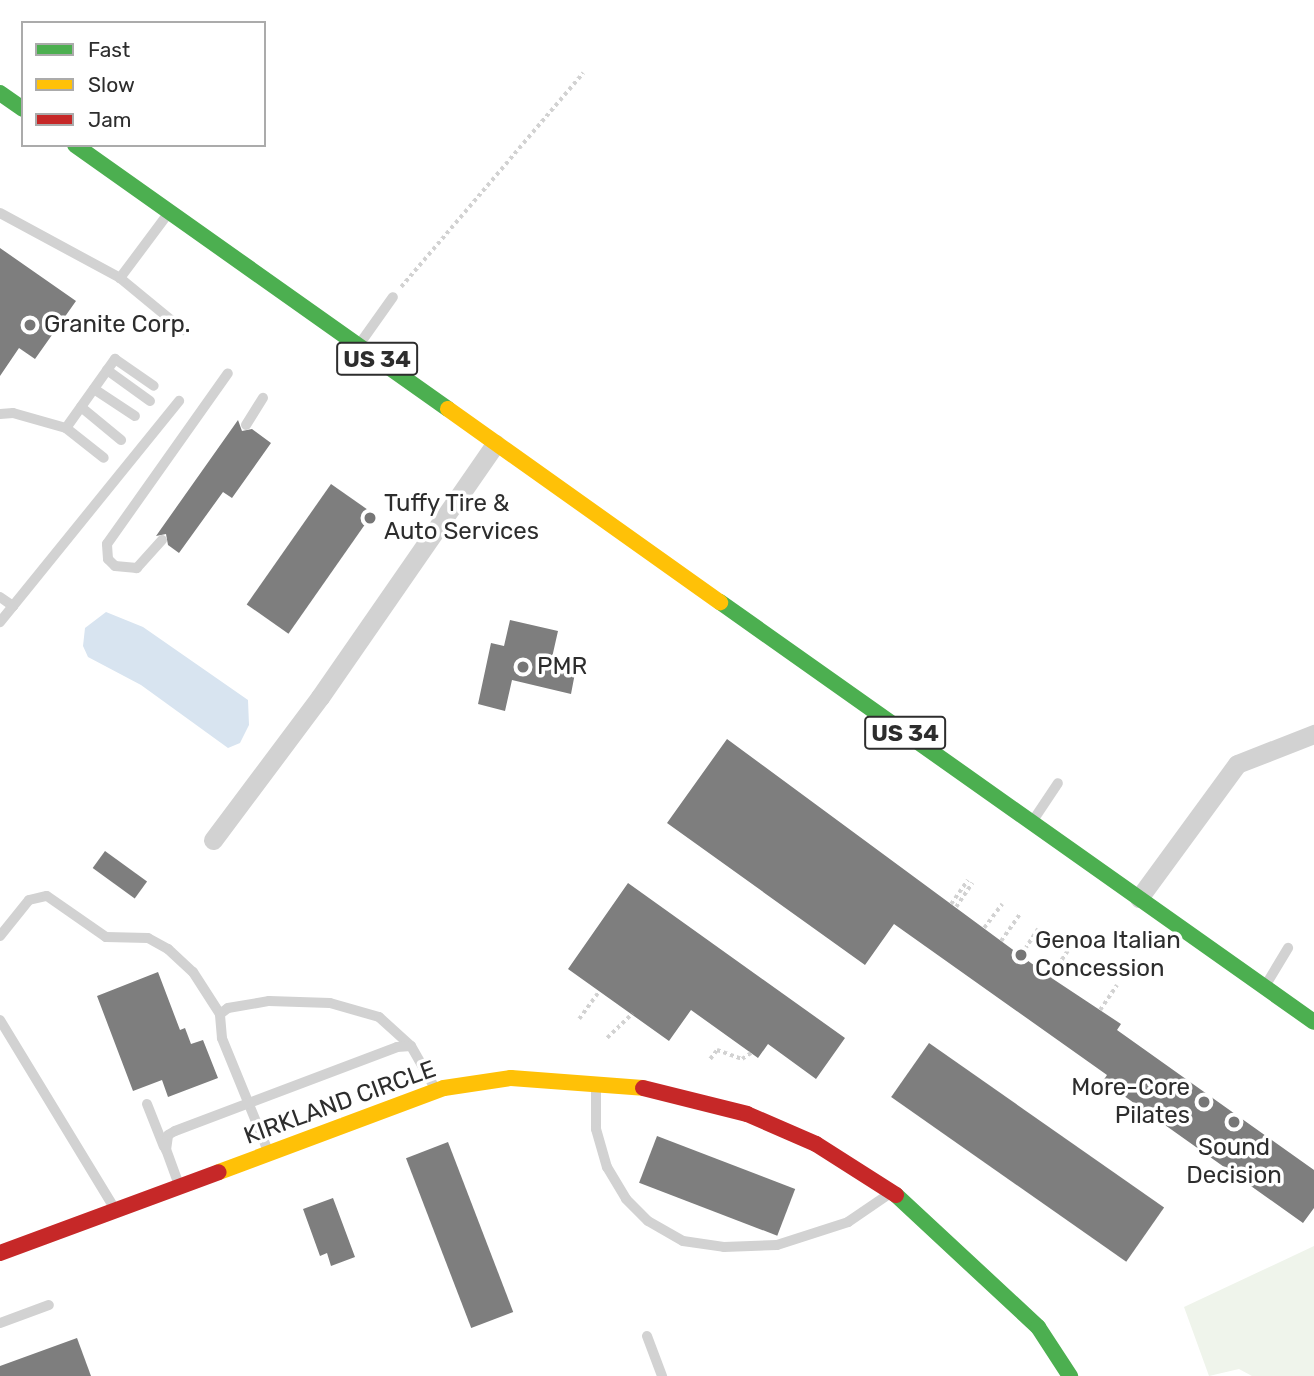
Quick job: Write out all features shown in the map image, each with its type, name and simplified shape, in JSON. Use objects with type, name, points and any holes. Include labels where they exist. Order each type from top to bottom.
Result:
[{"type":"main road","points":[[0,93],[21,108]]},
{"type":"main road","name":"US 34","points":[[78,147],[1314,1022]]},
{"type":"main road","name":"KIRKLAND CIRCLE","points":[[0,1253],[436,1091],[511,1078],[596,1082],[676,1093],[747,1114],[816,1144],[892,1191],[971,1259],[1038,1327],[1070,1376]]},
{"type":"street","points":[[212,840],[320,697],[495,444]]},
{"type":"street","points":[[1139,898],[1237,764],[1314,734]]},
{"type":"lane","points":[[120,278],[169,211]]},
{"type":"lane","points":[[0,213],[120,278],[183,330]]},
{"type":"lane","points":[[358,346],[393,297]]},
{"type":"lane","points":[[66,428],[116,359],[154,386]]},
{"type":"lane","points":[[107,370],[150,401]]},
{"type":"lane","points":[[162,540],[137,568],[115,566],[108,559],[107,544],[228,373]]},
{"type":"lane","points":[[94,389],[135,416]]},
{"type":"lane","points":[[246,425],[262,398]]},
{"type":"lane","points":[[0,622],[179,401]]},
{"type":"lane","points":[[81,407],[121,440]]},
{"type":"lane","points":[[0,414],[13,413],[66,428],[104,458]]},
{"type":"lane","points":[[0,597],[13,606]]},
{"type":"lane","points":[[1032,823],[1058,783]]},
{"type":"lane","points":[[0,936],[29,900],[47,896],[106,937],[148,938],[168,949],[193,972],[220,1014],[222,1038],[253,1101],[268,1153]]},
{"type":"lane","points":[[1265,987],[1288,948]]},
{"type":"lane","points":[[220,1014],[269,1001],[330,1003],[379,1017],[411,1046],[436,1091]]},
{"type":"lane","points":[[0,1020],[115,1210]]},
{"type":"lane","points":[[166,1150],[168,1135],[182,1128],[397,1047],[411,1046]]},
{"type":"lane","points":[[596,1082],[596,1129],[607,1167],[626,1199],[648,1222],[682,1241],[724,1247],[777,1245],[848,1222],[892,1191]]},
{"type":"lane","points":[[147,1104],[180,1186]]},
{"type":"lane","points":[[0,1323],[49,1305]]},
{"type":"lane","points":[[647,1336],[662,1376]]},
{"type":"path","points":[[393,297],[583,73]]},
{"type":"path","points":[[951,904],[970,881],[956,907]]},
{"type":"path","points":[[984,928],[1002,904]]},
{"type":"path","points":[[1000,941],[1018,915]]},
{"type":"path","points":[[1021,956],[1038,929]]},
{"type":"path","points":[[1050,977],[1068,950]]},
{"type":"path","points":[[1100,1010],[1116,985]]},
{"type":"path","points":[[579,1019],[598,991]]},
{"type":"path","points":[[607,1038],[632,1014]]},
{"type":"path","points":[[710,1059],[718,1050],[743,1059],[751,1053]]},
{"type":"shaded area","points":[[106,612],[143,627],[248,700],[249,725],[240,743],[228,748],[141,685],[88,657],[83,646],[85,628]]},
{"type":"shaded area","points":[[1314,1246],[1314,1376],[1252,1376],[1239,1369],[1209,1376],[1184,1307]]},
{"type":"building","name":"Granite Corp.","points":[[0,248],[76,301],[35,359],[19,348],[0,376]]},
{"type":"building","points":[[238,420],[242,431],[252,429],[271,443],[232,498],[223,492],[179,553],[168,545],[166,534],[156,536]]},
{"type":"building","points":[[331,484],[373,513],[288,634],[247,604]]},
{"type":"building","name":"PMR","points":[[510,620],[558,631],[551,662],[575,673],[571,694],[512,680],[505,711],[478,704],[491,643],[504,646]]},
{"type":"building","points":[[727,739],[1050,977],[1121,1024],[1117,1030],[1314,1170],[1314,1208],[1303,1223],[1103,1081],[1107,1075],[894,924],[865,965],[667,823]]},
{"type":"building","points":[[105,851],[147,882],[135,899],[93,868]]},
{"type":"building","points":[[628,883],[845,1038],[816,1079],[768,1044],[758,1058],[691,1010],[669,1041],[568,969]]},
{"type":"building","points":[[158,972],[180,1030],[185,1028],[191,1044],[203,1040],[218,1078],[168,1097],[162,1080],[133,1091],[97,996]]},
{"type":"building","points":[[929,1043],[1164,1208],[1126,1262],[891,1097]]},
{"type":"building","points":[[657,1136],[795,1189],[777,1236],[639,1183]]},
{"type":"building","points":[[448,1142],[513,1312],[471,1328],[406,1158]]},
{"type":"building","points":[[333,1198],[355,1257],[331,1266],[327,1253],[320,1256],[303,1209]]},
{"type":"building","points":[[77,1338],[91,1376],[0,1376],[0,1366]]},
{"type":"traffic: fast","points":[[0,93],[21,108]]},
{"type":"traffic: fast","points":[[78,147],[448,409]]},
{"type":"traffic: fast","points":[[720,602],[1314,1022]]},
{"type":"traffic: fast","points":[[896,1195],[1038,1327],[1070,1376]]},
{"type":"traffic: slow","points":[[448,409],[720,602]]},
{"type":"traffic: slow","points":[[219,1172],[444,1088],[511,1078],[643,1088]]},
{"type":"traffic: jam","points":[[643,1088],[747,1114],[816,1144],[896,1195]]},
{"type":"traffic: jam","points":[[0,1253],[219,1172]]},
{"type":"place","name":"Granite Corp.","points":[[30,325]]},
{"type":"place","name":"Tuffy Tire & Auto Services","points":[[370,518]]},
{"type":"place","name":"PMR","points":[[523,667]]},
{"type":"place","name":"Genoa Italian Concession","points":[[1021,955]]},
{"type":"place","name":"More-Core Pilates","points":[[1204,1102]]},
{"type":"place","name":"Sound Decision","points":[[1234,1122]]}]
